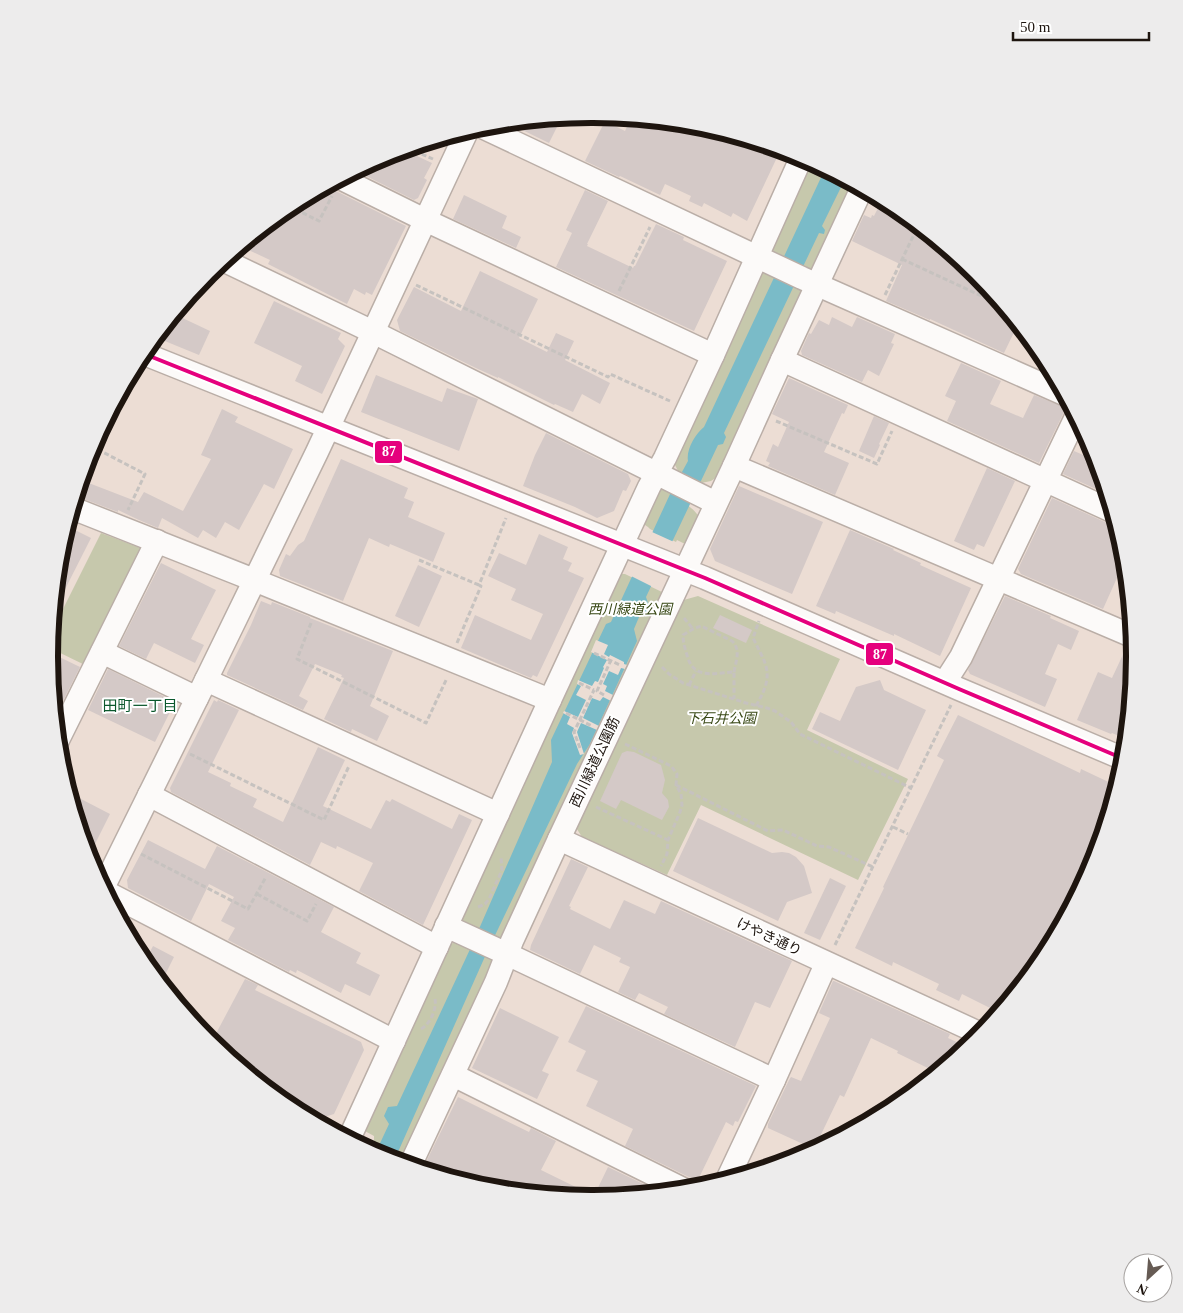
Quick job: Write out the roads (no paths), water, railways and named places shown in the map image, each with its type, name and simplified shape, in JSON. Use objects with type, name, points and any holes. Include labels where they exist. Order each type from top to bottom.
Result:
[{"type":"street","points":[[493,132],[809,281],[1054,389]]},
{"type":"street","points":[[108,881],[328,427],[464,138]]},
{"type":"street","points":[[352,1133],[498,814],[557,706],[665,479],[713,355],[766,261],[799,164]]},
{"type":"street","points":[[348,182],[713,355]]},
{"type":"street","name":"西川緑道公園筋","points":[[413,1159],[503,966],[491,946],[559,839],[675,567],[707,499],[734,466],[782,360],[809,281],[859,194]]},
{"type":"street","points":[[230,263],[707,499]]},
{"type":"street","points":[[150,356],[675,567],[1116,756]]},
{"type":"street","points":[[782,360],[1104,507]]},
{"type":"street","points":[[952,686],[962,657],[1072,425]]},
{"type":"street","points":[[734,466],[1125,633]]},
{"type":"street","points":[[78,510],[452,660],[557,706]]},
{"type":"street","points":[[63,730],[156,541]]},
{"type":"street","points":[[102,652],[357,750],[498,814]]},
{"type":"street","points":[[149,795],[437,947]]},
{"type":"street","name":"けやき通り","points":[[559,839],[973,1030]]},
{"type":"street","points":[[114,894],[394,1041]]},
{"type":"street","points":[[446,926],[774,1080]]},
{"type":"street","points":[[731,1172],[826,964]]},
{"type":"street","points":[[453,1075],[673,1184]]},
{"type":"water","points":[[822,175],[842,185],[822,226],[825,230],[824,234],[819,233],[724,433],[726,437],[723,444],[718,445],[646,597],[650,609],[648,613],[642,610],[634,629],[637,641],[590,744],[577,764],[487,952],[397,1154],[387,1150],[379,1146],[389,1124],[384,1116],[388,1107],[397,1106],[472,945],[552,762],[551,740],[606,624],[611,622],[671,492],[688,461],[688,452],[692,442],[704,427]]},
{"type":"district","name":"田町一丁目","points":[[140,706]]},
{"type":"park label","name":"西川緑道公園","points":[[630,609]]},
{"type":"park label","name":"下石井公園","points":[[721,718]]}]
